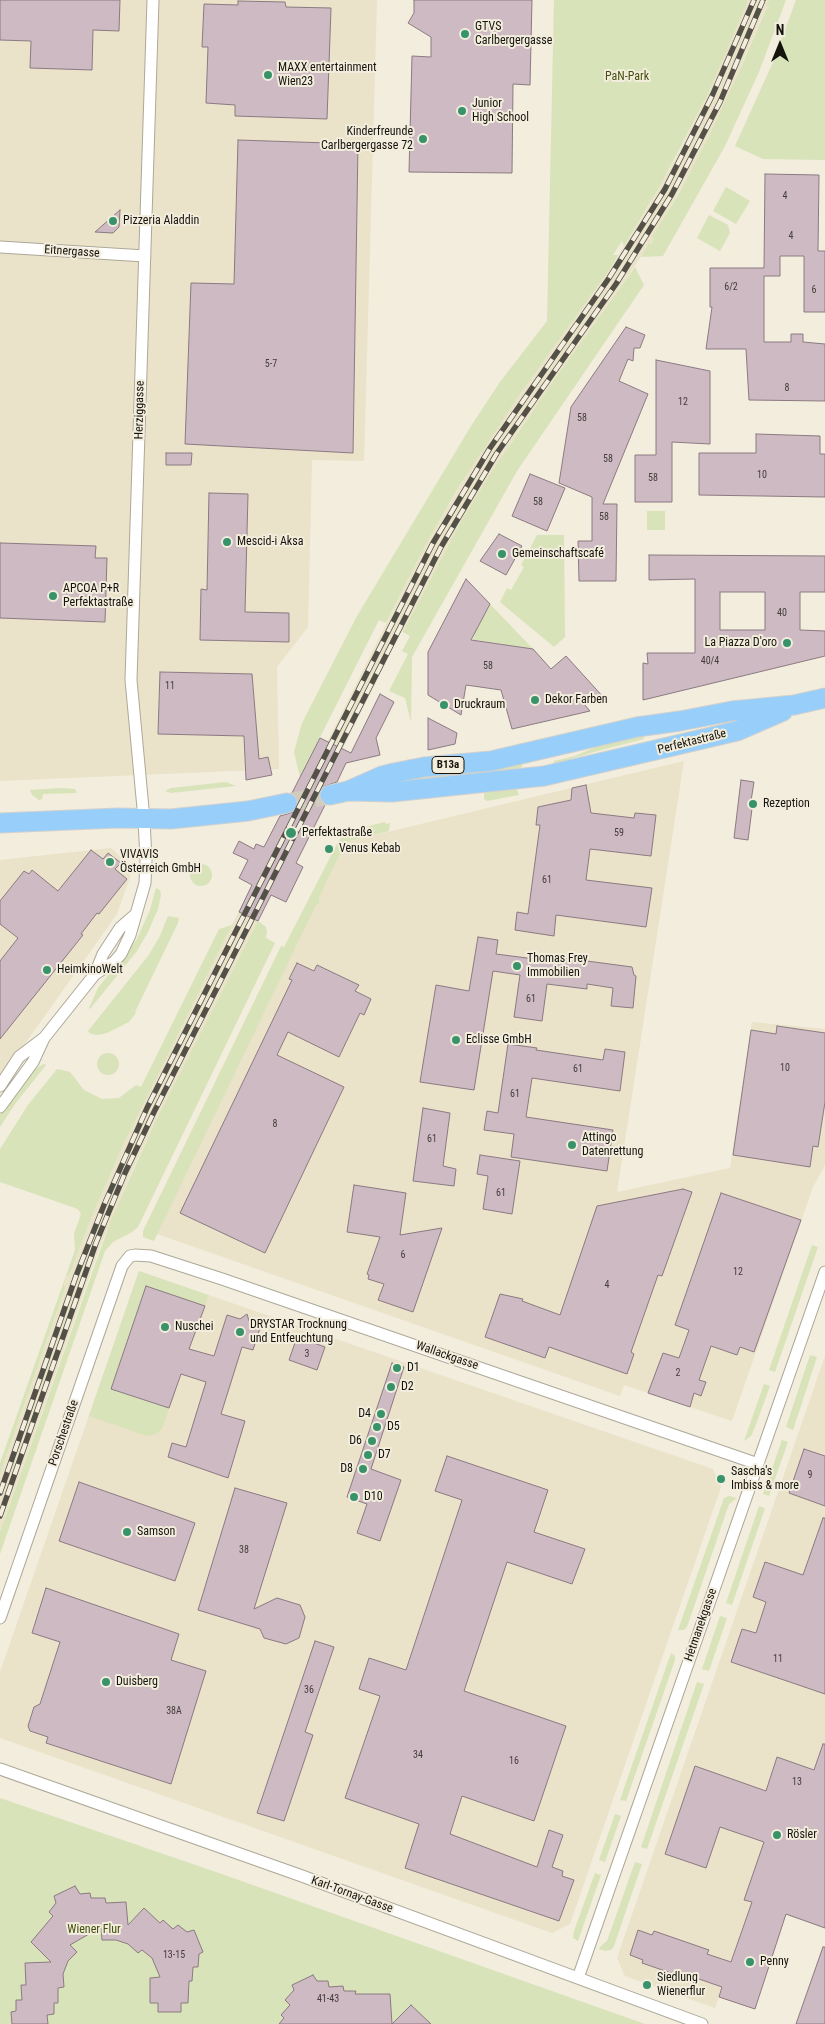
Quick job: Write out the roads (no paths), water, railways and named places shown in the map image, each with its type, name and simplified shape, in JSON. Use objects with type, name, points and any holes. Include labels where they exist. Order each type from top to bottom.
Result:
[{"type":"main road","name":"Perfektastraße","points":[[794,705],[737,731],[562,773],[512,781],[392,792],[339,793],[382,776],[401,772],[491,761],[637,726],[732,711],[794,705],[825,698]]},
{"type":"main road","points":[[0,823],[205,816],[286,804]]},
{"type":"street","name":"Herziggasse","points":[[44,1038],[95,974],[114,962],[123,950],[141,901],[146,877],[144,819],[131,680],[153,0]]},
{"type":"street","name":"Eitnergasse","points":[[0,247],[145,256]]},
{"type":"street","points":[[0,1086],[20,1057],[44,1038]]},
{"type":"street","points":[[0,1107],[34,1062],[44,1038]]},
{"type":"street","name":"Wallackgasse","points":[[135,1255],[151,1256],[222,1279],[758,1464]]},
{"type":"street","name":"Porschestraße","points":[[0,1618],[122,1266],[130,1256],[135,1255]]},
{"type":"street","name":"Hetmanekgasse","points":[[578,1978],[825,1272]]},
{"type":"street","name":"Karl-Tornay-Gasse","points":[[0,1769],[702,2024]]},
{"type":"tunnel","points":[[287,803],[330,795]]},
{"type":"railway","points":[[0,1493],[76,1276],[104,1205],[147,1108],[238,927],[433,543],[490,448],[609,278],[665,189],[712,96],[754,0]]},
{"type":"railway","points":[[0,1516],[96,1243],[125,1173],[154,1112],[441,547],[497,453],[616,284],[672,194],[720,102],[763,0]]},
{"type":"place","name":"GTVS Carlbergergasse","points":[[465,34]]},
{"type":"place","name":"MAXX entertainment Wien23","points":[[268,75]]},
{"type":"place","name":"Junior High School","points":[[462,111]]},
{"type":"place","name":"Kinderfreunde Carlbergergasse 72","points":[[423,139]]},
{"type":"place","name":"Pizzeria Aladdin","points":[[113,221]]},
{"type":"place","name":"Mescid-i Aksa","points":[[227,542]]},
{"type":"place","name":"Gemeinschaftscafé","points":[[502,554]]},
{"type":"place","name":"APCOA P+R Perfektastraße","points":[[53,596]]},
{"type":"place","name":"La Piazza D'oro","points":[[787,643]]},
{"type":"place","name":"Dekor Farben","points":[[535,700]]},
{"type":"place","name":"Druckraum","points":[[444,705]]},
{"type":"place","name":"Rezeption","points":[[753,804]]},
{"type":"place","name":"Perfektastraße","points":[[291,833]]},
{"type":"place","name":"Venus Kebab","points":[[329,849]]},
{"type":"place","name":"VIVAVIS Österreich GmbH","points":[[110,862]]},
{"type":"place","name":"Thomas Frey Immobilien","points":[[517,966]]},
{"type":"place","name":"HeimkinoWelt","points":[[47,970]]},
{"type":"place","name":"Eclisse GmbH","points":[[456,1040]]},
{"type":"place","name":"Attingo Datenrettung","points":[[572,1145]]},
{"type":"place","name":"Nuschei","points":[[165,1327]]},
{"type":"place","name":"DRYSTAR Trocknung und Entfeuchtung","points":[[240,1332]]},
{"type":"place","name":"D1","points":[[397,1368]]},
{"type":"place","name":"D2","points":[[391,1387]]},
{"type":"place","name":"D4","points":[[381,1414]]},
{"type":"place","name":"D5","points":[[377,1427]]},
{"type":"place","name":"D6","points":[[372,1441]]},
{"type":"place","name":"D7","points":[[368,1455]]},
{"type":"place","name":"D8","points":[[363,1469]]},
{"type":"place","name":"Sascha's Imbiss & more","points":[[721,1479]]},
{"type":"place","name":"D10","points":[[354,1497]]},
{"type":"place","name":"Samson","points":[[127,1532]]},
{"type":"place","name":"Duisberg","points":[[106,1682]]},
{"type":"place","name":"Rösler","points":[[777,1835]]},
{"type":"place","name":"Penny","points":[[750,1962]]},
{"type":"place","name":"Siedlung Wienerflur","points":[[647,1985]]},
{"type":"park label","name":"PaN-Park","points":[[627,77]]},
{"type":"park label","name":"Wiener Flur","points":[[94,1930]]}]
